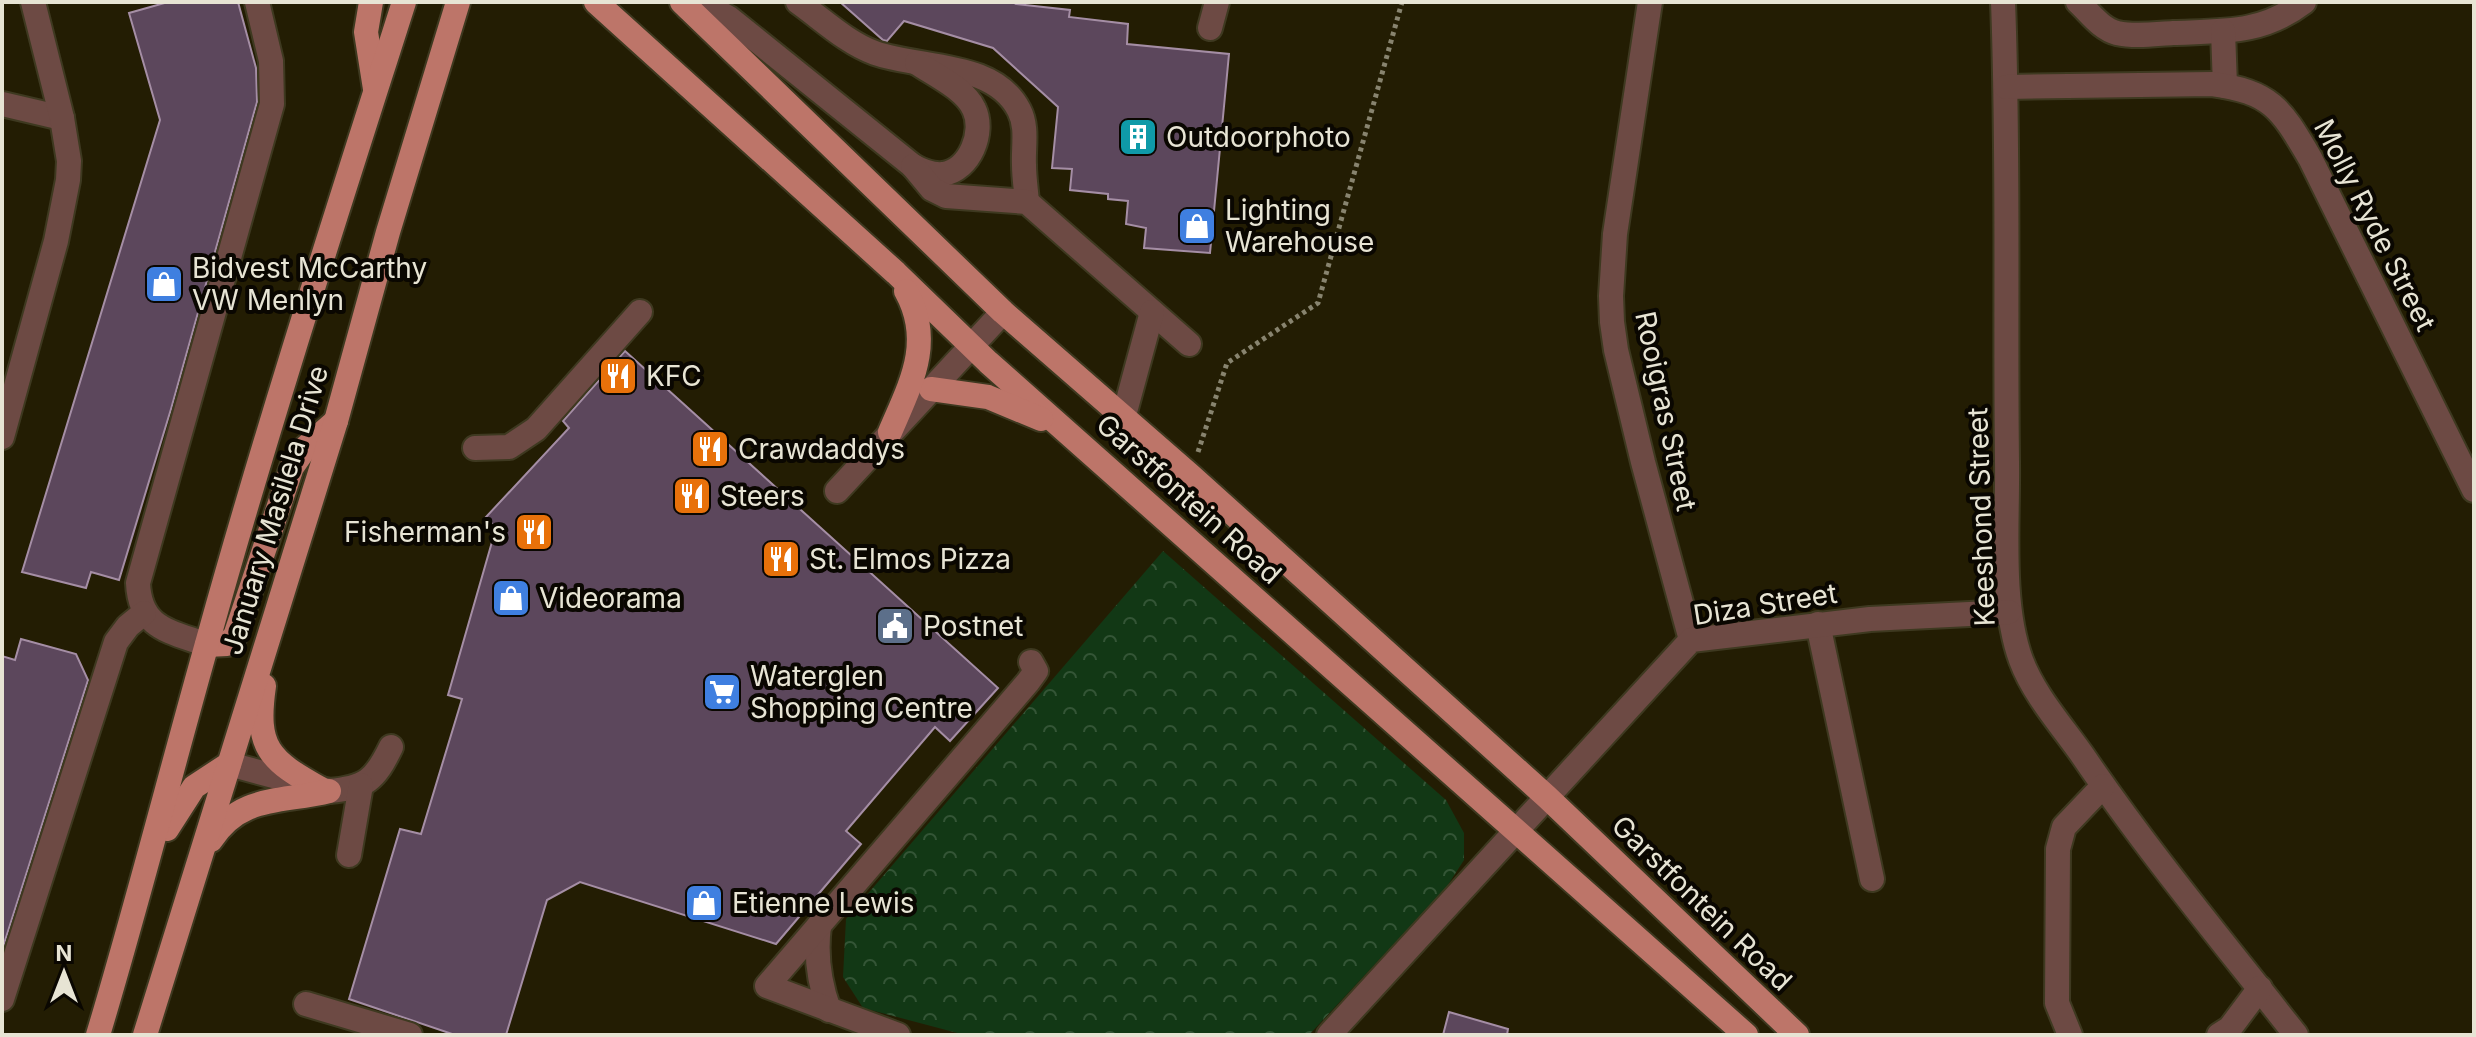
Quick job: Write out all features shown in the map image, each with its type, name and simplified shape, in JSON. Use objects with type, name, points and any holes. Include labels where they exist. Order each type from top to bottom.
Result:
[{"type":"main road","points":[[371,2],[366,32],[375,92]]},
{"type":"main road","name":"January Masilela Drive","points":[[98,1035],[207,645],[308,305],[404,2]]},
{"type":"main road","name":"January Masilela Drive","points":[[145,1035],[336,421],[388,232],[458,2]]},
{"type":"main road","name":"Garstfontein Road","points":[[596,2],[896,273],[971,346],[1746,1035]]},
{"type":"main road","name":"Garstfontein Road","points":[[685,5],[1003,312],[1190,475],[1547,797],[1797,1035]]},
{"type":"main road","points":[[890,432],[916,366],[920,332],[916,309],[896,273]]},
{"type":"main road","points":[[931,389],[988,397],[1065,429]]},
{"type":"main road","points":[[207,645],[227,644],[235,636],[292,467],[306,447],[336,421]]},
{"type":"main road","points":[[277,609],[261,703],[262,733],[269,750],[284,769],[325,790]]},
{"type":"main road","points":[[148,863],[187,794],[201,781],[229,764]]},
{"type":"main road","points":[[199,859],[221,824],[242,809],[325,790]]},
{"type":"street","points":[[2,437],[56,241],[66,195],[69,161],[62,118],[33,2]]},
{"type":"street","points":[[207,645],[157,625],[144,613],[138,593],[142,564],[272,104],[271,61],[257,2]]},
{"type":"street","points":[[798,2],[874,52],[978,77],[998,86],[1019,110],[1024,127],[1027,202]]},
{"type":"street","points":[[1210,28],[1217,2]]},
{"type":"street","name":"Rooigras Street","points":[[1650,2],[1615,234],[1612,322],[1643,462],[1691,640]]},
{"type":"street","name":"Keeshond Street","points":[[2003,2],[2009,612],[2018,650],[2029,677],[2103,786],[2296,1035]]},
{"type":"street","points":[[2078,2],[2116,33],[2243,30],[2265,25],[2304,2]]},
{"type":"street","points":[[685,5],[711,8],[729,18],[913,166],[932,189],[946,196],[1027,202],[1189,344]]},
{"type":"street","points":[[2223,31],[2225,86]]},
{"type":"street","points":[[913,166],[934,173],[953,170],[968,157],[978,131],[973,106],[965,96],[917,63]]},
{"type":"street","name":"Molly Ryde Street","points":[[2006,87],[2225,86],[2257,94],[2285,115],[2310,158],[2474,490]]},
{"type":"street","points":[[2,104],[62,118]]},
{"type":"street","points":[[475,448],[509,447],[536,429],[640,312]]},
{"type":"street","points":[[837,491],[1003,312]]},
{"type":"street","points":[[1123,419],[1152,312]]},
{"type":"street","name":"Diza Street","points":[[1329,1035],[1691,640],[1818,624],[2009,612]]},
{"type":"street","points":[[2,999],[116,642],[128,626],[144,613]]},
{"type":"street","points":[[1818,624],[1872,879]]},
{"type":"street","points":[[898,1035],[767,986],[1028,682],[1036,671],[1031,662]]},
{"type":"street","points":[[229,764],[325,790],[361,785],[375,776],[391,747]]},
{"type":"street","points":[[349,855],[361,785]]},
{"type":"street","points":[[2070,1035],[2057,1003],[2058,849],[2064,827],[2103,786]]},
{"type":"street","points":[[819,926],[817,961],[829,1010]]},
{"type":"street","points":[[2219,1035],[2230,1028],[2260,988]]},
{"type":"street","points":[[306,1004],[410,1035]]},
{"type":"path","points":[[1190,475],[1227,363],[1318,303],[1402,2]]},
{"type":"green space","points":[[1163,551],[1446,800],[1464,833],[1464,860],[1446,888],[1309,1035],[965,1035],[863,1008],[843,977],[846,919]]},
{"type":"building","points":[[168,2],[238,2],[256,68],[257,102],[171,409],[119,580],[91,572],[86,588],[22,572],[160,120],[129,13]]},
{"type":"building","name":"Outdoorphoto","points":[[840,2],[1017,2],[1070,10],[1069,17],[1128,24],[1127,44],[1229,54],[1210,253],[1144,248],[1146,228],[1126,224],[1128,201],[1108,199],[1108,194],[1070,190],[1072,169],[1052,168],[1058,107],[993,48],[904,21],[887,41],[883,40]]},
{"type":"building","name":"Waterglen Shopping Centre","points":[[625,351],[998,688],[950,741],[935,727],[846,831],[861,844],[776,944],[580,882],[547,900],[506,1035],[455,1035],[349,999],[400,829],[421,834],[462,699],[448,695],[496,528],[486,517],[569,428],[563,421]]},
{"type":"building","points":[[21,639],[76,654],[88,680],[2,950],[2,656],[15,660]]},
{"type":"building","points":[[1449,1012],[1508,1029],[1507,1035],[1443,1035]]},
{"type":"place","name":"Outdoorphoto","points":[[1138,137]]},
{"type":"place","name":"Lighting Warehouse","points":[[1197,226]]},
{"type":"place","name":"Bidvest McCarthy VW Menlyn","points":[[164,284]]},
{"type":"place","name":"KFC","points":[[618,376]]},
{"type":"place","name":"Crawdaddys","points":[[710,449]]},
{"type":"place","name":"Steers","points":[[692,496]]},
{"type":"place","name":"Fisherman's","points":[[534,532]]},
{"type":"place","name":"St. Elmos Pizza","points":[[781,559]]},
{"type":"place","name":"Videorama","points":[[511,598]]},
{"type":"place","name":"Postnet","points":[[895,626]]},
{"type":"place","name":"Waterglen Shopping Centre","points":[[722,692]]},
{"type":"place","name":"Etienne Lewis","points":[[704,903]]}]
